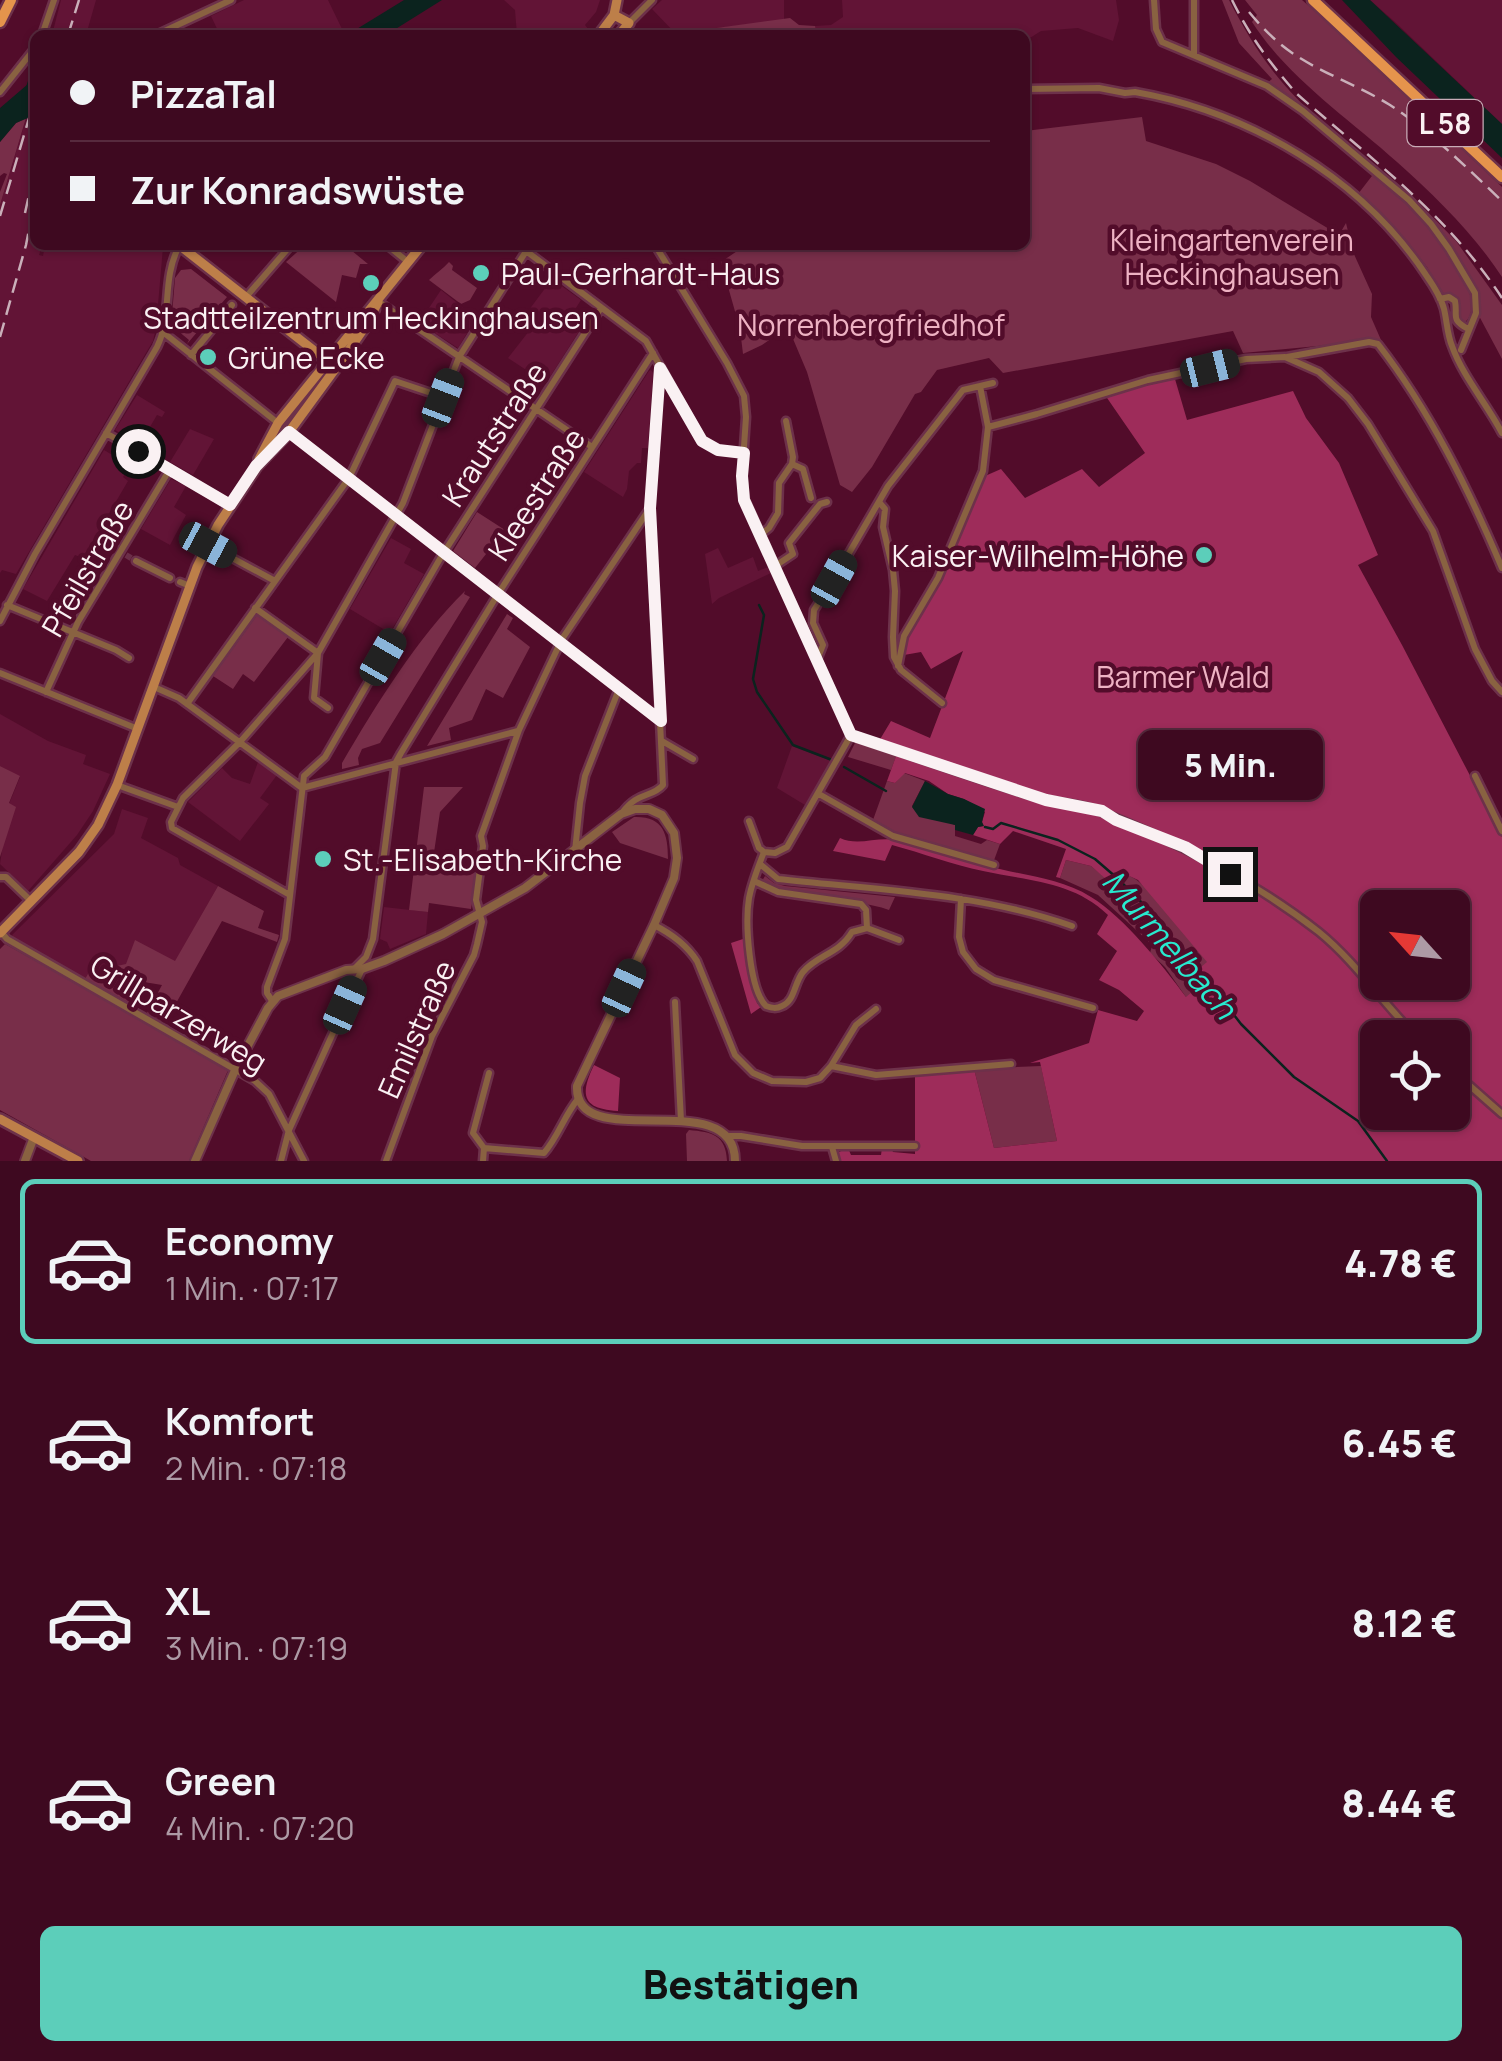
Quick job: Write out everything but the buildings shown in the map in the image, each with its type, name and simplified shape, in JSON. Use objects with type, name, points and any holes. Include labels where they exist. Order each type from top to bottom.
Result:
[{"type":"main road","points":[[0,22],[11,0]]},
{"type":"main road","points":[[603,30],[614,15],[617,0]]},
{"type":"main road","name":"L 58","points":[[1313,0],[1502,176]]},
{"type":"main road","points":[[614,15],[629,23],[623,30]]},
{"type":"main road","points":[[185,250],[332,364]]},
{"type":"main road","points":[[0,933],[88,840],[104,816],[154,687],[185,584],[256,466],[289,432],[361,318],[418,250]]},
{"type":"main road","points":[[256,466],[278,423],[332,364]]},
{"type":"main road","points":[[0,1119],[78,1161]]},
{"type":"street","points":[[44,30],[54,0]]},
{"type":"street","points":[[167,30],[231,0]]},
{"type":"street","points":[[629,23],[652,0]]},
{"type":"street","points":[[1154,0],[1162,42],[1279,94],[1355,153],[1431,224],[1470,281],[1477,306],[1461,350]]},
{"type":"street","points":[[1194,0],[1194,55]]},
{"type":"street","points":[[0,92],[30,54]]},
{"type":"street","points":[[1030,89],[1099,88],[1142,93],[1208,110],[1264,133],[1336,179],[1410,253],[1440,299],[1457,358],[1502,432]]},
{"type":"street","points":[[0,621],[164,333],[168,277],[176,250]]},
{"type":"street","points":[[246,297],[287,250]]},
{"type":"street","points":[[393,250],[408,262]]},
{"type":"street","points":[[288,894],[172,828],[171,822],[183,798],[240,742],[318,653],[396,515],[459,357],[527,250]]},
{"type":"street","points":[[530,250],[646,341],[702,441],[718,450],[744,453]]},
{"type":"street","points":[[658,250],[744,396],[744,500],[851,735],[1046,800],[1092,808],[1185,847],[1272,898],[1322,934],[1356,966],[1401,1020]]},
{"type":"street","points":[[1440,299],[1449,296],[1456,300],[1456,320],[1468,329]]},
{"type":"street","points":[[378,302],[592,447]]},
{"type":"street","points":[[192,356],[232,304]]},
{"type":"street","name":"Krautstraße","points":[[302,788],[304,776],[325,757],[444,552],[600,308]]},
{"type":"street","points":[[164,333],[278,423]]},
{"type":"street","points":[[988,427],[1148,380],[1246,359],[1286,357],[1369,342],[1378,344],[1456,467],[1502,568]]},
{"type":"street","name":"Kleestraße","points":[[396,762],[498,594],[653,353]]},
{"type":"street","points":[[1286,357],[1319,372],[1334,384],[1383,447],[1436,536],[1475,649],[1502,692]]},
{"type":"street","points":[[196,1161],[236,1068],[273,1002],[285,992],[406,952],[480,915],[575,852],[635,798],[661,788],[650,508],[660,368]]},
{"type":"street","points":[[187,704],[349,478],[394,380],[443,398]]},
{"type":"street","points":[[816,660],[823,645],[813,623],[814,610],[896,474],[964,390],[993,383]]},
{"type":"street","points":[[898,666],[904,636],[944,566],[983,471],[988,427],[980,386]]},
{"type":"street","points":[[760,536],[778,513],[779,483],[792,464],[786,421]]},
{"type":"street","points":[[289,432],[661,721]]},
{"type":"street","points":[[106,433],[230,505]]},
{"type":"street","points":[[792,464],[803,469],[810,498]]},
{"type":"street","name":"Pfeilstraße","points":[[46,692],[73,632],[170,469]]},
{"type":"street","points":[[774,566],[794,554],[789,543],[820,504],[827,502]]},
{"type":"street","points":[[879,502],[885,510],[883,526],[894,570],[893,651],[898,666],[942,703]]},
{"type":"street","name":"Emilstraße","points":[[386,1161],[432,1036],[474,955],[481,931],[476,900],[481,836],[519,730],[560,643],[650,508]]},
{"type":"street","points":[[208,545],[275,581]]},
{"type":"street","points":[[136,560],[170,578]]},
{"type":"street","points":[[7,605],[129,658]]},
{"type":"street","points":[[255,608],[318,653]]},
{"type":"street","points":[[318,653],[314,698],[328,708]]},
{"type":"street","points":[[0,673],[138,729]]},
{"type":"street","points":[[154,687],[187,704],[302,788]]},
{"type":"street","points":[[575,852],[585,776],[619,689]]},
{"type":"street","points":[[302,788],[519,730]]},
{"type":"street","points":[[749,821],[764,852],[775,853],[786,847],[851,735]]},
{"type":"street","points":[[661,741],[693,759]]},
{"type":"street","points":[[280,1161],[289,1130],[374,938],[396,762]]},
{"type":"street","points":[[1474,776],[1502,831]]},
{"type":"street","points":[[117,785],[178,807]]},
{"type":"street","points":[[273,1002],[267,987],[284,939],[302,788]]},
{"type":"street","points":[[819,794],[893,836],[994,865]]},
{"type":"street","points":[[621,814],[649,809],[667,820],[677,850],[674,878],[580,1078],[578,1098],[589,1111],[603,1118],[702,1124],[726,1136],[802,1146],[916,1146]]},
{"type":"street","points":[[764,852],[749,899],[752,966],[759,998],[766,1006],[783,1006],[792,998],[806,968],[842,946],[852,932],[866,928],[899,940]]},
{"type":"street","points":[[760,864],[778,879],[1000,905],[1072,926]]},
{"type":"street","points":[[0,876],[6,877],[30,901]]},
{"type":"street","points":[[754,880],[778,892],[862,904],[866,928]]},
{"type":"street","points":[[961,899],[959,937],[963,952],[976,969],[994,980],[1094,1008]]},
{"type":"street","points":[[654,924],[682,942],[698,961],[735,1055],[748,1069],[772,1082],[814,1082],[831,1066],[856,1026],[876,1009]]},
{"type":"street","name":"Grillparzerweg","points":[[0,933],[256,1081],[269,1094],[304,1161]]},
{"type":"street","points":[[676,1002],[681,1121]]},
{"type":"street","points":[[831,1066],[876,1075],[1012,1064]]},
{"type":"street","points":[[483,1161],[484,1148],[473,1134],[489,1073]]},
{"type":"street","points":[[1470,1086],[1502,1114]]},
{"type":"street","points":[[484,1148],[544,1154],[578,1098]]},
{"type":"street","points":[[726,1136],[733,1146],[734,1161]]},
{"type":"street","points":[[25,1161],[34,1137]]},
{"type":"street","points":[[832,1146],[836,1161]]},
{"type":"shaded area","points":[[61,0],[96,0],[87,30],[53,30]]},
{"type":"shaded area","points":[[244,0],[328,0],[342,29],[218,30],[211,16]]},
{"type":"shaded area","points":[[404,0],[442,0],[394,30],[355,30]]},
{"type":"shaded area","points":[[504,0],[600,0],[585,25],[589,30],[517,30],[515,10]]},
{"type":"shaded area","points":[[662,0],[784,0],[784,20],[672,30],[652,9]]},
{"type":"shaded area","points":[[842,0],[1116,0],[1119,20],[1113,41],[1078,28],[1041,31],[1030,38],[1030,30],[815,30],[815,26],[831,25],[843,17]]},
{"type":"shaded area","points":[[1342,0],[1370,0],[1502,124],[1502,158],[1396,57]]},
{"type":"shaded area","points":[[1370,0],[1502,0],[1502,124],[1395,22]]},
{"type":"shaded area","points":[[30,82],[30,117],[16,123],[0,142],[0,108]]},
{"type":"shaded area","points":[[30,118],[30,250],[40,250],[39,255],[43,256],[44,250],[163,250],[153,341],[16,574],[2,570],[0,573],[0,205],[26,119]]},
{"type":"shaded area","points":[[552,279],[581,300],[572,314],[585,322],[546,383],[508,358],[533,326],[523,318]]},
{"type":"shaded area","points":[[441,290],[476,318],[458,348],[419,323]]},
{"type":"shaded area","points":[[649,371],[653,373],[648,448],[642,448],[641,463],[629,471],[623,497],[584,472]]},
{"type":"shaded area","points":[[137,395],[165,412],[162,417],[157,415],[140,444],[115,430]]},
{"type":"shaded area","points":[[190,429],[214,439],[193,475],[170,462]]},
{"type":"shaded area","points":[[104,450],[119,459],[125,450],[135,456],[123,477],[128,481],[83,558],[75,555],[47,601],[23,589]]},
{"type":"shaded area","points":[[171,479],[186,486],[174,507],[186,515],[170,545],[141,529]]},
{"type":"shaded area","points":[[391,538],[411,549],[404,563],[424,574],[390,633],[350,609]]},
{"type":"shaded area","points":[[718,548],[728,568],[753,557],[758,571],[768,567],[771,573],[712,604],[705,554]]},
{"type":"shaded area","points":[[0,714],[48,741],[86,755],[83,764],[110,774],[77,835],[28,891],[0,864],[9,804],[20,777],[0,766]]},
{"type":"shaded area","points":[[792,746],[832,761],[805,805],[777,788]]},
{"type":"shaded area","points":[[258,762],[277,775],[260,798],[269,804],[240,841],[188,802],[222,768],[232,778],[250,784]]},
{"type":"shaded area","points":[[925,781],[985,809],[984,826],[978,827],[973,835],[955,830],[955,825],[919,817],[912,807]]},
{"type":"shaded area","points":[[122,809],[148,818],[141,838],[218,886],[175,962],[126,965],[89,972],[85,979],[12,935],[114,834]]},
{"type":"shaded area","points":[[384,907],[428,912],[426,934],[390,949],[380,939]]},
{"type":"green space","points":[[1222,0],[1229,0],[1267,63],[1317,118],[1267,83],[1272,79],[1239,43]]},
{"type":"green space","points":[[1245,0],[1302,0],[1502,187],[1502,277],[1440,202],[1283,62],[1252,22],[1257,15]]},
{"type":"green space","points":[[790,18],[799,25],[815,26],[816,30],[702,30]]},
{"type":"green space","name":"Norrenbergfriedhof","points":[[1142,117],[1146,141],[1216,164],[1339,235],[1346,223],[1353,252],[1372,294],[1371,317],[1381,340],[1243,353],[1233,331],[1003,373],[989,358],[937,370],[921,392],[915,394],[872,467],[852,492],[840,485],[807,372],[788,327],[743,354],[721,262],[739,250],[1030,250],[1030,130]]},
{"type":"green space","points":[[26,118],[0,205],[7,174],[0,176],[0,142],[16,123]]},
{"type":"green space","points":[[1375,172],[1423,222],[1458,269],[1469,291],[1471,310],[1463,324],[1458,318],[1461,305],[1457,298],[1441,292],[1398,231],[1358,194]]},
{"type":"green space","points":[[1412,196],[1456,241],[1502,305],[1502,359],[1478,314],[1479,300],[1469,274]]},
{"type":"green space","points":[[299,250],[351,250],[368,264],[360,264],[356,278],[342,275],[336,302],[286,262]]},
{"type":"green space","points":[[449,262],[452,270],[477,288],[470,300],[461,304],[429,280]]},
{"type":"green space","points":[[191,269],[227,297],[187,344],[189,340],[177,330],[174,333],[171,327],[175,278],[181,270]]},
{"type":"green space","name":"Barmer Wald","points":[[1175,379],[1187,420],[1293,391],[1306,418],[1339,463],[1378,555],[1358,565],[1502,837],[1502,1161],[838,1161],[839,1152],[848,1148],[851,1155],[881,1155],[882,1148],[915,1154],[915,1074],[974,1069],[994,1148],[1057,1141],[1040,1062],[1030,1063],[1089,1043],[1098,1010],[1137,1021],[1144,1011],[1119,990],[1099,980],[1117,951],[1097,934],[1108,915],[1080,895],[892,845],[885,861],[833,851],[840,838],[900,841],[1066,885],[1091,897],[1117,917],[1186,997],[1203,983],[1195,972],[1207,962],[1138,880],[1114,872],[1107,880],[1091,866],[1066,860],[1060,878],[1056,877],[1066,849],[1013,831],[1000,844],[973,835],[983,826],[985,812],[929,781],[905,773],[895,783],[887,781],[899,748],[879,741],[891,721],[930,738],[963,651],[931,669],[921,652],[904,655],[908,634],[985,476],[1001,469],[1025,498],[1082,469],[1099,487],[1145,453],[1105,395]]},
{"type":"green space","points":[[477,512],[505,530],[475,568],[453,551]]},
{"type":"green space","points":[[465,591],[470,597],[380,743],[362,749],[359,765],[342,769],[342,763],[398,673]]},
{"type":"green space","points":[[507,614],[513,618],[507,629],[530,647],[503,698],[486,689],[472,720],[449,728],[451,740],[427,746]]},
{"type":"green space","points":[[257,615],[288,637],[254,682],[243,674],[233,689],[213,676]]},
{"type":"green space","points":[[856,741],[897,754],[891,770],[848,757]]},
{"type":"green space","points":[[0,766],[20,776],[9,803],[16,807],[0,857]]},
{"type":"green space","points":[[904,773],[925,781],[912,806],[916,811],[955,825],[955,836],[981,844],[987,840],[1000,844],[993,863],[895,833],[873,820],[887,781],[895,783]]},
{"type":"green space","points":[[424,787],[463,787],[440,812],[432,866],[477,872],[471,909],[429,903],[428,912],[409,910]]},
{"type":"green space","points":[[634,817],[658,823],[667,841],[668,859],[620,843],[612,832]]},
{"type":"green space","points":[[1066,860],[1091,866],[1107,879],[1114,871],[1143,885],[1360,1096],[1360,1110],[1204,1023],[1165,967],[1150,953],[1152,946],[1147,940],[1098,895],[1060,878]]},
{"type":"green space","points":[[765,876],[785,886],[895,897],[889,910],[790,893],[762,881]]},
{"type":"green space","points":[[218,886],[264,911],[258,928],[279,935],[277,942],[222,921],[165,1023],[147,1013],[162,985],[144,982],[131,1004],[85,979],[89,972],[126,964],[135,940],[175,961]]},
{"type":"green space","points":[[743,939],[761,1007],[751,1014],[731,943]]},
{"type":"green space","points":[[5,944],[229,1068],[189,1161],[91,1161],[0,1110],[0,949]]},
{"type":"green space","points":[[594,1065],[620,1078],[618,1111],[597,1107],[587,1099],[586,1085]]},
{"type":"green space","points":[[1041,1066],[1057,1141],[994,1148],[974,1069]]},
{"type":"green space","points":[[689,1130],[721,1140],[727,1161],[687,1161]]},
{"type":"waterway","points":[[28,85],[30,79]]},
{"type":"waterway","name":"Murmelbach","points":[[759,605],[764,615],[753,679],[757,692],[793,745],[832,760]]},
{"type":"waterway","name":"Murmelbach","points":[[844,767],[886,791]]},
{"type":"waterway","name":"Murmelbach","points":[[985,827],[993,829],[1001,823],[1058,840],[1095,859],[1142,903],[1155,929],[1203,975],[1241,1024],[1294,1077],[1358,1121],[1387,1161]]},
{"type":"tunnel","points":[[126,555],[136,561]]},
{"type":"railway","points":[[70,30],[79,0]]},
{"type":"railway","points":[[1232,0],[1261,49],[1297,94],[1433,214],[1502,298]]},
{"type":"railway","points":[[1249,12],[1293,53],[1405,115],[1502,201]]},
{"type":"railway","points":[[0,216],[30,115]]},
{"type":"railway","points":[[25,213],[30,190]]},
{"type":"railway","points":[[0,337],[30,225]]},
{"type":"place","name":"Paul-Gerhardt-Haus","points":[[481,273]]},
{"type":"place","name":"Stadtteilzentrum Heckinghausen","points":[[371,283]]},
{"type":"place","name":"Grüne Ecke","points":[[208,357]]},
{"type":"place","name":"Kaiser-Wilhelm-Höhe","points":[[1204,555]]},
{"type":"place","name":"St.-Elisabeth-Kirche","points":[[323,859]]},
{"type":"route","points":[[138,451],[230,505],[256,466],[289,432],[661,721],[650,508],[660,368],[702,441],[718,450],[744,453],[744,500],[851,735],[1046,800],[1102,811],[1185,847],[1230,874]]},
{"type":"park label","name":"Kleingartenverein Heckinghausen","points":[[1232,256]]}]
